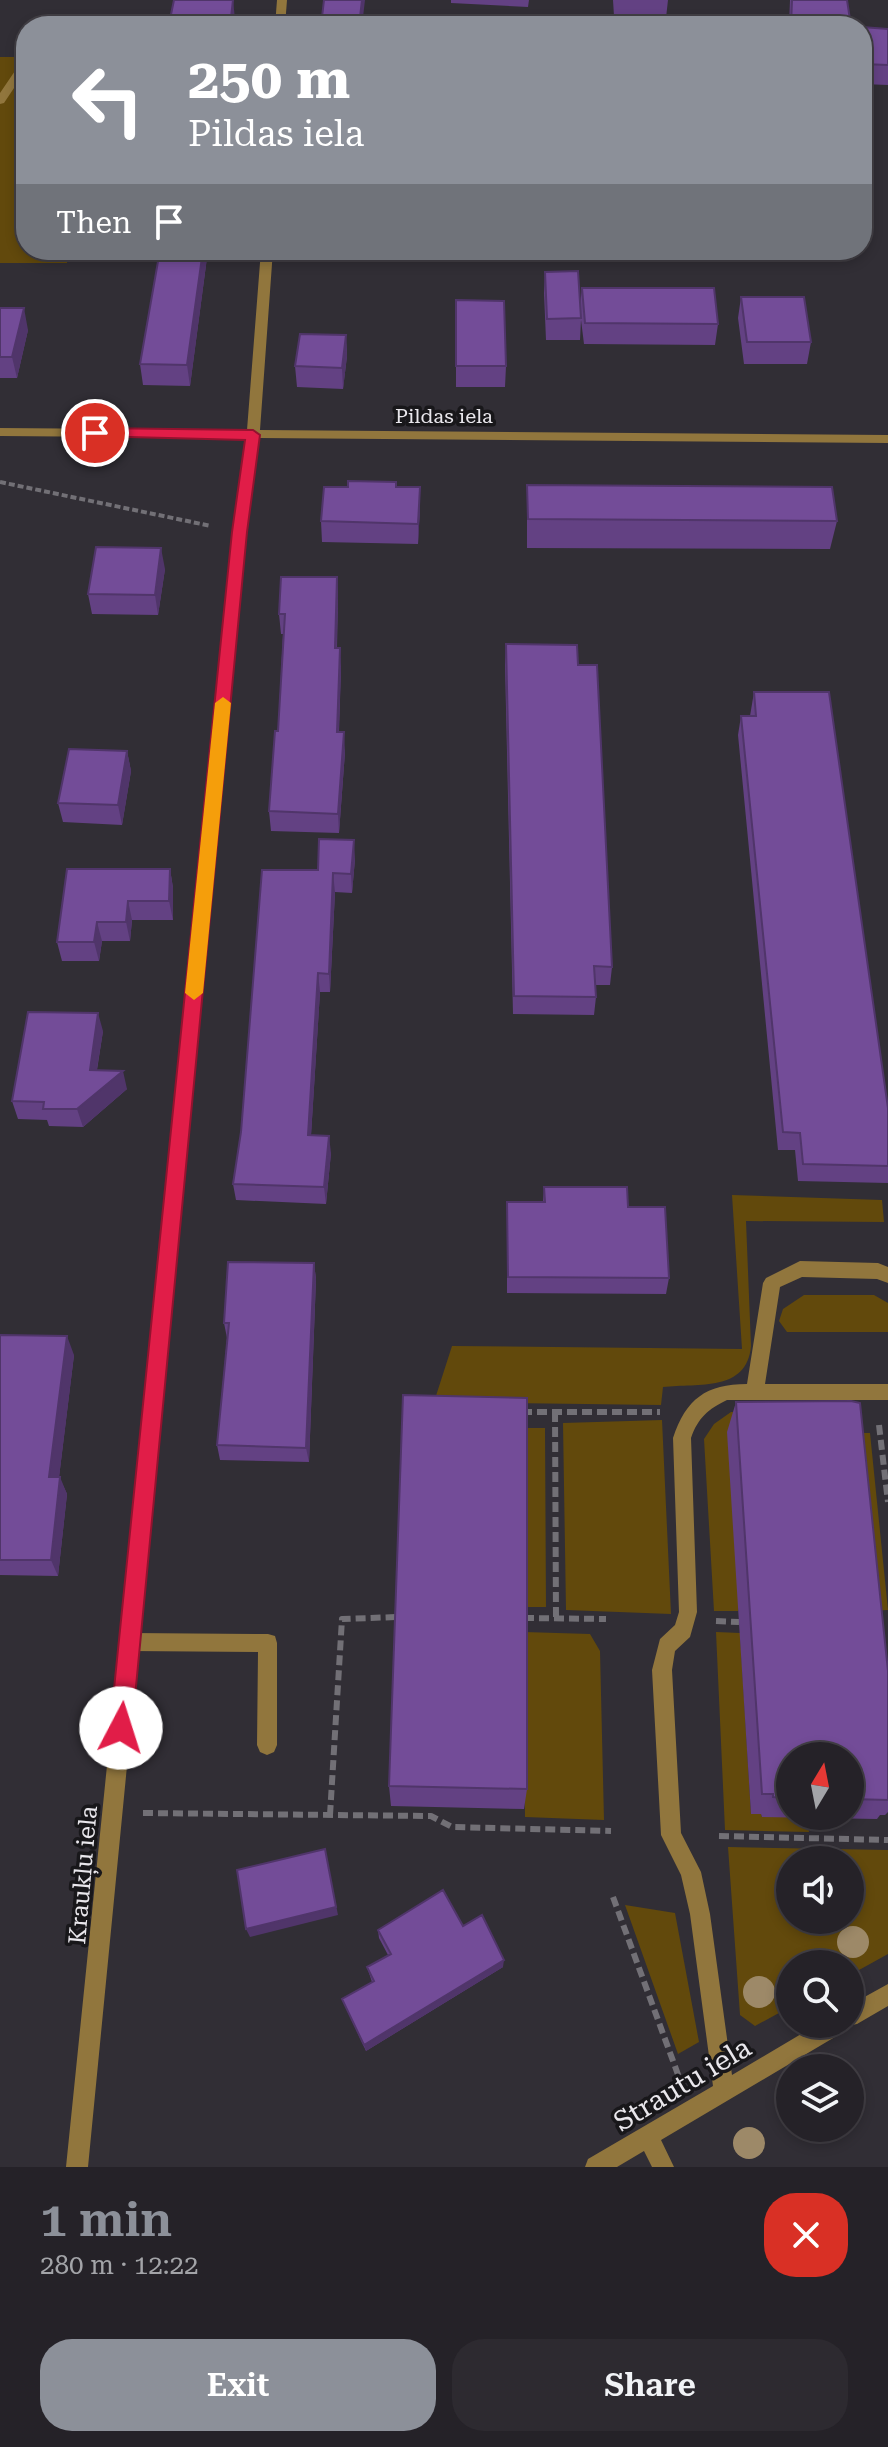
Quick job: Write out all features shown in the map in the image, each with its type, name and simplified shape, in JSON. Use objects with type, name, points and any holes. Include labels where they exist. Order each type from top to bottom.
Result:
[{"type":"street","points":[[0,101],[16,77]]},
{"type":"street","name":"Kraukļu iela","points":[[77,2167],[240,532],[253,435],[266,260]]},
{"type":"street","name":"Pildas iela","points":[[0,432],[888,439]]},
{"type":"street","points":[[755,1390],[772,1283],[800,1269],[878,1271],[888,1275]]},
{"type":"street","points":[[724,2092],[700,1914],[691,1872],[671,1835],[669,1805],[662,1670],[667,1646],[683,1630],[688,1612],[682,1438],[688,1417],[703,1402],[727,1392],[888,1392]]},
{"type":"street","points":[[130,1642],[268,1643],[267,1745]]},
{"type":"street","points":[[864,2009],[888,1994]]},
{"type":"street","name":"Strautu iela","points":[[596,2167],[815,2038]]},
{"type":"street","points":[[648,2136],[663,2167]]},
{"type":"path","points":[[0,482],[240,532]]},
{"type":"path","points":[[510,1412],[664,1412],[688,1417]]},
{"type":"path","points":[[555,1412],[556,1619]]},
{"type":"path","points":[[879,1425],[888,1502]]},
{"type":"path","points":[[330,1815],[342,1619],[397,1617]]},
{"type":"path","points":[[524,1618],[606,1619]]},
{"type":"path","points":[[708,1621],[739,1622]]},
{"type":"path","points":[[114,1813],[431,1816],[452,1827],[611,1831]]},
{"type":"path","points":[[719,1836],[888,1840]]},
{"type":"path","points":[[613,1897],[692,2110]]},
{"type":"shaded area","points":[[0,57],[16,57],[16,260],[67,260],[67,263],[0,263]]},
{"type":"shaded area","points":[[732,1195],[882,1200],[884,1222],[746,1221],[751,1346],[748,1361],[731,1378],[706,1384],[663,1387],[661,1405],[434,1402],[452,1346],[742,1349]]},
{"type":"shaded area","points":[[804,1295],[874,1295],[888,1303],[888,1332],[787,1332],[779,1321],[783,1309]]},
{"type":"shaded area","points":[[731,1412],[764,1412],[738,1611],[714,1611],[704,1439],[714,1424]]},
{"type":"shaded area","points":[[662,1420],[671,1614],[566,1610],[563,1423]]},
{"type":"shaded area","points":[[524,1428],[545,1428],[546,1607],[524,1607]]},
{"type":"shaded area","points":[[847,1433],[870,1433],[888,1610],[865,1611]]},
{"type":"shaded area","points":[[524,1632],[590,1634],[600,1651],[604,1820],[525,1817]]},
{"type":"shaded area","points":[[716,1632],[740,1633],[751,1814],[776,1817],[776,1830],[809,1832],[725,1830]]},
{"type":"shaded area","points":[[728,1847],[776,1848],[776,1934],[864,1934],[864,1850],[888,1850],[888,1954],[864,1967],[864,1950],[776,1950],[776,2015],[755,2026],[740,2015]]},
{"type":"shaded area","points":[[625,1905],[675,1913],[699,2042],[678,2054]]},
{"type":"building","points":[[174,0],[233,0],[231,16],[171,16]]},
{"type":"building","points":[[324,0],[362,0],[360,16],[322,16]]},
{"type":"building","points":[[792,0],[847,0],[849,16],[791,16]]},
{"type":"building","points":[[872,28],[888,29],[888,65],[872,64]]},
{"type":"building","points":[[158,260],[202,260],[187,365],[140,364]]},
{"type":"building","points":[[578,271],[581,318],[547,319],[545,272]]},
{"type":"building","points":[[582,288],[714,288],[718,324],[585,323]]},
{"type":"building","points":[[741,297],[804,297],[811,342],[747,342]]},
{"type":"building","points":[[456,300],[504,301],[506,366],[456,366]]},
{"type":"building","points":[[0,308],[24,308],[12,357],[0,357]]},
{"type":"building","points":[[300,334],[346,335],[342,368],[295,366]]},
{"type":"building","points":[[348,481],[396,482],[396,487],[420,487],[418,524],[321,521],[324,487],[348,487]]},
{"type":"building","points":[[527,485],[832,487],[837,521],[528,519]]},
{"type":"building","points":[[96,547],[161,548],[155,595],[88,594]]},
{"type":"building","points":[[281,577],[337,577],[335,648],[340,648],[337,732],[344,732],[338,814],[269,811],[275,731],[278,731],[285,614],[279,614]]},
{"type":"building","points":[[506,644],[577,645],[578,665],[597,665],[612,967],[594,966],[596,997],[514,996]]},
{"type":"building","points":[[754,692],[829,692],[888,1108],[888,1166],[803,1164],[800,1133],[783,1132],[741,716],[756,716]]},
{"type":"building","points":[[69,749],[127,751],[118,805],[58,803]]},
{"type":"building","points":[[319,839],[354,840],[351,874],[333,873],[329,974],[318,973],[308,1135],[329,1136],[324,1187],[233,1184],[241,1132],[262,870],[318,870]]},
{"type":"building","points":[[67,869],[170,869],[169,901],[128,901],[126,922],[97,922],[94,942],[57,942]]},
{"type":"building","points":[[28,1012],[98,1013],[90,1070],[123,1071],[77,1109],[43,1109],[44,1102],[12,1101]]},
{"type":"building","points":[[544,1187],[627,1187],[628,1207],[665,1207],[669,1278],[508,1277],[507,1202],[545,1202]]},
{"type":"building","points":[[228,1262],[314,1263],[306,1448],[217,1445],[229,1323],[224,1323]]},
{"type":"building","points":[[0,1335],[67,1336],[49,1477],[60,1477],[51,1560],[0,1560]]},
{"type":"building","points":[[403,1395],[527,1398],[527,1789],[389,1786]]},
{"type":"building","points":[[736,1402],[860,1403],[888,1671],[888,1800],[864,1799],[864,1742],[776,1742],[776,1797],[773,1794],[762,1794]]},
{"type":"building","points":[[325,1849],[336,1907],[246,1929],[237,1870]]},
{"type":"building","points":[[443,1890],[463,1926],[482,1915],[504,1960],[364,2045],[342,1999],[374,1981],[367,1967],[391,1954],[378,1930]]},
{"type":"slow traffic","points":[[194,993],[223,703]]},
{"type":"route","points":[[95,433],[253,435],[240,532],[121,1728]]}]
